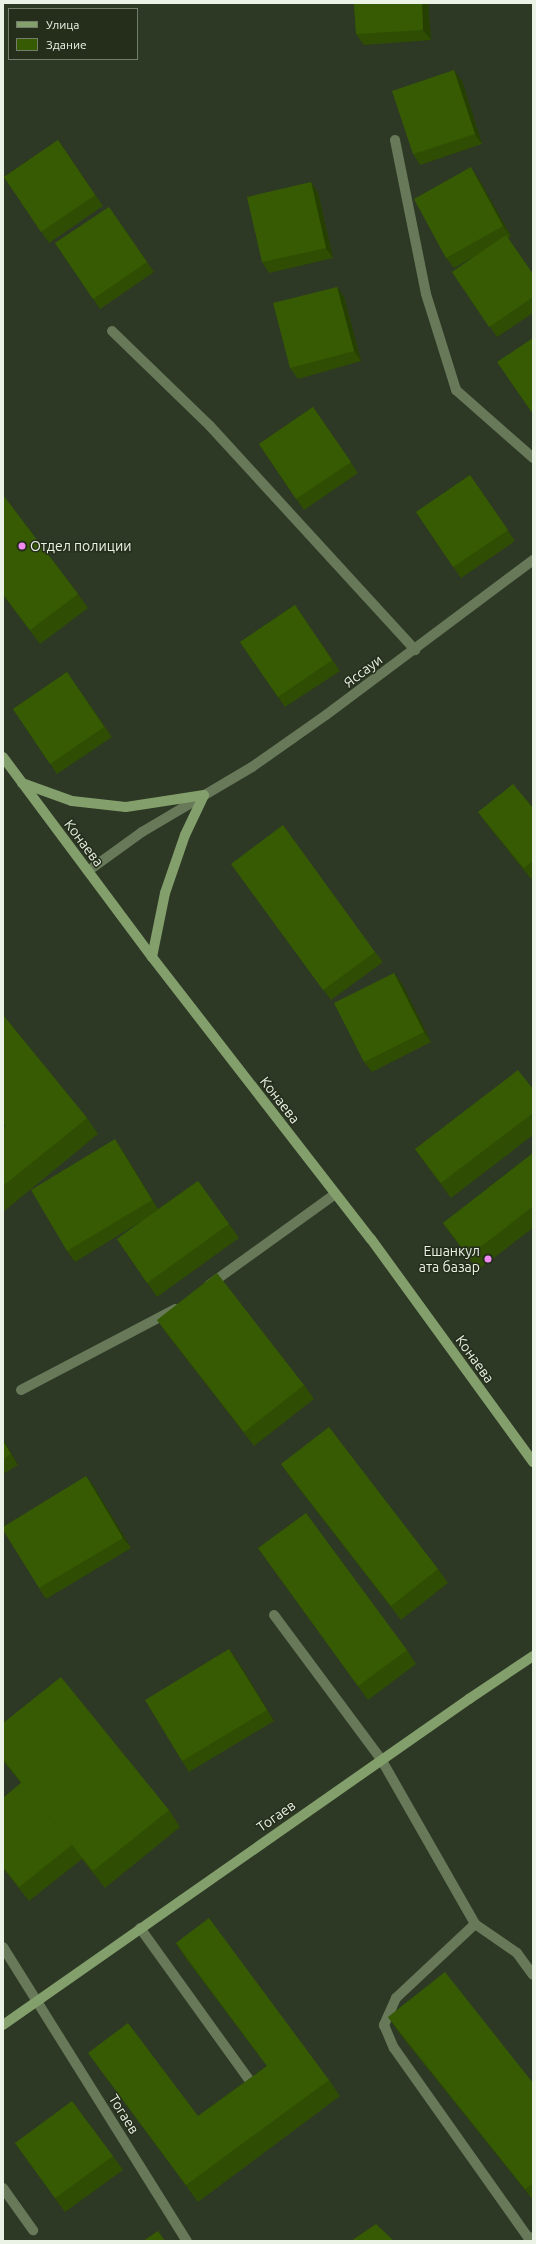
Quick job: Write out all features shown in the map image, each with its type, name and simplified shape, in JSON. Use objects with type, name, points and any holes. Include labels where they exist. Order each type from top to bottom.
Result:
[{"type":"main road","name":"Конаева","points":[[3,757],[152,957],[335,1194],[533,1462]]},
{"type":"main road","points":[[22,783],[72,801],[126,807],[204,795]]},
{"type":"main road","points":[[152,957],[165,893],[185,835],[204,795]]},
{"type":"main road","name":"Тогаев","points":[[3,2025],[381,1759],[533,1656]]},
{"type":"street","points":[[395,140],[426,294],[456,390],[533,458]]},
{"type":"street","points":[[112,330],[210,426],[415,650]]},
{"type":"street","name":"Яссауи","points":[[88,871],[142,832],[252,767],[415,650],[533,560]]},
{"type":"street","points":[[202,1290],[335,1194]]},
{"type":"street","points":[[21,1390],[183,1303]]},
{"type":"street","points":[[274,1615],[381,1759],[475,1924],[517,1953],[533,1975]]},
{"type":"street","points":[[475,1924],[396,1998],[384,2025],[394,2048],[528,2237],[533,2238]]},
{"type":"street","points":[[140,1928],[252,2084]]},
{"type":"street","points":[[3,1947],[37,2001]]},
{"type":"street","name":"Тогаев","points":[[37,2001],[187,2241]]},
{"type":"street","points":[[3,2188],[33,2230]]},
{"type":"building","points":[[354,3],[422,3],[423,30],[356,34]]},
{"type":"building","points":[[454,70],[475,134],[413,154],[392,91]]},
{"type":"building","points":[[58,140],[95,195],[41,232],[4,177]]},
{"type":"building","points":[[471,167],[503,226],[446,258],[414,199]]},
{"type":"building","points":[[311,182],[326,248],[262,262],[247,197]]},
{"type":"building","points":[[109,207],[147,262],[93,299],[55,243]]},
{"type":"building","points":[[506,235],[533,274],[533,297],[489,327],[452,272]]},
{"type":"building","points":[[337,287],[354,351],[290,368],[273,303]]},
{"type":"building","points":[[533,338],[533,414],[497,362]]},
{"type":"building","points":[[313,407],[351,462],[296,499],[259,444]]},
{"type":"building","points":[[470,475],[508,530],[453,567],[416,512]]},
{"type":"building","name":"Отдел полиции","points":[[3,495],[78,594],[30,630],[3,594]]},
{"type":"building","points":[[295,605],[332,660],[278,697],[240,642]]},
{"type":"building","points":[[67,672],[104,727],[50,764],[13,709]]},
{"type":"building","points":[[513,784],[533,808],[533,861],[524,868],[478,812]]},
{"type":"building","points":[[283,825],[375,952],[323,990],[231,864]]},
{"type":"building","points":[[394,973],[424,1032],[364,1062],[334,1003]]},
{"type":"building","points":[[3,1015],[87,1118],[3,1186],[3,1128],[6,1126],[3,1122]]},
{"type":"building","points":[[518,1070],[533,1089],[533,1113],[441,1183],[415,1149]]},
{"type":"building","points":[[115,1139],[152,1200],[67,1251],[31,1190]]},
{"type":"building","points":[[533,1153],[533,1206],[469,1256],[443,1223]]},
{"type":"building","points":[[198,1181],[229,1224],[147,1283],[117,1239]]},
{"type":"building","points":[[217,1273],[304,1385],[244,1432],[157,1320]]},
{"type":"building","points":[[329,1427],[438,1569],[391,1606],[281,1464]]},
{"type":"building","points":[[3,1441],[11,1454],[3,1459]]},
{"type":"building","points":[[86,1476],[123,1538],[39,1588],[3,1530],[3,1527]]},
{"type":"building","points":[[306,1513],[407,1650],[358,1686],[258,1548]]},
{"type":"building","points":[[229,1649],[267,1710],[182,1761],[145,1700]]},
{"type":"building","points":[[61,1677],[169,1810],[93,1871],[3,1759],[3,1723]]},
{"type":"building","points":[[22,1782],[72,1845],[19,1887],[3,1867],[3,1798]]},
{"type":"building","points":[[209,1918],[329,2080],[186,2185],[88,2053],[128,2023],[198,2116],[267,2066],[176,1943]]},
{"type":"building","points":[[445,1972],[533,2083],[533,2183],[525,2189],[388,2017]]},
{"type":"building","points":[[72,2101],[113,2156],[55,2198],[15,2143]]},
{"type":"building","points":[[376,2224],[394,2241],[351,2241]]},
{"type":"building","points":[[158,2231],[165,2241],[143,2241]]},
{"type":"place","name":"Отдел полиции","points":[[22,546]]},
{"type":"place","name":"Ешанкул ата базар","points":[[488,1259]]}]
